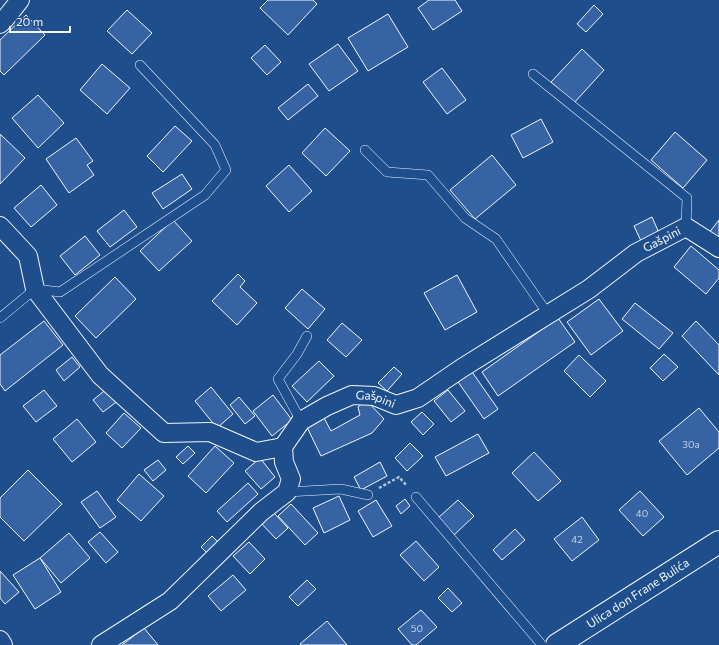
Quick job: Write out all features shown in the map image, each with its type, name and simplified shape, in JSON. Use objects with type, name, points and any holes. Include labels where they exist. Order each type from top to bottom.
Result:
[{"type":"street","points":[[0,24],[20,0]]},
{"type":"street","points":[[0,226],[4,228],[28,256],[35,289],[100,375],[164,433],[210,432],[256,452],[283,447],[284,462],[291,479],[287,492],[261,512],[170,601],[100,645]]},
{"type":"street","name":"Gašpini","points":[[283,447],[301,421],[327,406],[352,395],[374,396],[396,405],[418,398],[462,368],[589,289],[636,253],[686,227],[719,248]]},
{"type":"street","name":"Ulica don Frane Bulića","points":[[557,645],[719,542]]},
{"type":"street","points":[[0,640],[3,645]]},
{"type":"lane","points":[[0,318],[35,289],[60,292],[205,195],[226,170],[215,144],[140,65]]},
{"type":"lane","points":[[534,74],[687,198],[686,227]]},
{"type":"lane","points":[[365,150],[387,172],[428,175],[465,218],[496,239],[548,314]]},
{"type":"lane","points":[[301,421],[278,379],[297,354],[307,336]]},
{"type":"lane","points":[[287,492],[342,489],[368,494]]},
{"type":"lane","points":[[416,497],[542,645]]},
{"type":"path","points":[[368,494],[399,476]]},
{"type":"building","points":[[268,0],[313,0],[317,4],[288,35],[260,8]]},
{"type":"building","points":[[429,0],[455,0],[462,11],[433,30],[418,8]]},
{"type":"building","points":[[594,5],[603,14],[586,32],[577,24]]},
{"type":"building","points":[[127,10],[152,33],[132,54],[107,31]]},
{"type":"building","points":[[388,14],[408,47],[368,71],[348,38]]},
{"type":"building","points":[[26,15],[45,35],[4,75],[0,71],[0,40]]},
{"type":"building","points":[[338,44],[358,71],[329,91],[309,64]]},
{"type":"building","points":[[265,45],[281,62],[267,75],[251,58]]},
{"type":"building","points":[[582,49],[604,70],[574,103],[551,82]]},
{"type":"building","points":[[102,64],[130,88],[107,114],[80,90]]},
{"type":"building","points":[[442,68],[466,100],[447,114],[423,82]]},
{"type":"building","points":[[308,84],[318,96],[288,120],[278,108]]},
{"type":"building","points":[[38,95],[64,123],[38,148],[12,118]]},
{"type":"building","points":[[541,119],[553,142],[523,158],[511,135]]},
{"type":"building","points":[[175,126],[192,141],[163,172],[147,156]]},
{"type":"building","points":[[325,128],[350,151],[326,176],[302,153]]},
{"type":"building","points":[[675,132],[707,160],[683,188],[651,160]]},
{"type":"building","points":[[0,134],[25,158],[0,184]]},
{"type":"building","points":[[76,138],[93,161],[87,165],[94,175],[69,193],[46,159]]},
{"type":"building","points":[[492,155],[516,185],[475,219],[450,190]]},
{"type":"building","points":[[289,165],[312,191],[289,212],[266,186]]},
{"type":"building","points":[[182,174],[192,189],[163,209],[152,193]]},
{"type":"building","points":[[41,185],[57,205],[31,227],[14,208]]},
{"type":"building","points":[[124,210],[137,227],[110,247],[97,231]]},
{"type":"building","points":[[652,217],[659,233],[641,241],[634,226]]},
{"type":"building","points":[[173,220],[192,241],[159,271],[140,251]]},
{"type":"building","points":[[719,220],[719,242],[708,234]]},
{"type":"building","points":[[85,236],[100,255],[75,275],[60,256]]},
{"type":"building","points":[[691,246],[719,270],[719,278],[706,294],[674,267]]},
{"type":"building","points":[[238,274],[245,281],[240,287],[257,303],[237,325],[212,301]]},
{"type":"building","points":[[457,275],[477,312],[445,330],[424,293]]},
{"type":"building","points":[[115,277],[136,299],[96,338],[75,316]]},
{"type":"building","points":[[302,289],[325,309],[308,329],[285,308]]},
{"type":"building","points":[[599,299],[623,331],[591,355],[567,322]]},
{"type":"building","points":[[635,303],[673,333],[659,349],[622,319]]},
{"type":"building","points":[[558,318],[575,342],[498,396],[482,372]]},
{"type":"building","points":[[44,321],[63,345],[5,391],[0,384],[0,355]]},
{"type":"building","points":[[696,321],[719,345],[719,375],[682,336]]},
{"type":"building","points":[[342,323],[362,340],[346,357],[327,340]]},
{"type":"building","points":[[664,354],[678,367],[663,381],[650,368]]},
{"type":"building","points":[[579,355],[606,381],[590,397],[564,371]]},
{"type":"building","points":[[72,357],[80,367],[64,381],[56,370]]},
{"type":"building","points":[[319,361],[334,376],[307,402],[292,386]]},
{"type":"building","points":[[394,367],[402,374],[387,391],[378,383]]},
{"type":"building","points":[[470,369],[498,409],[484,419],[456,379]]},
{"type":"building","points":[[109,387],[119,400],[103,412],[93,400]]},
{"type":"building","points":[[211,387],[233,414],[217,428],[195,401]]},
{"type":"building","points":[[44,390],[57,406],[36,422],[23,406]]},
{"type":"building","points":[[448,390],[465,411],[451,422],[434,401]]},
{"type":"building","points":[[273,395],[292,420],[272,436],[253,411]]},
{"type":"building","points":[[239,397],[255,416],[245,424],[230,405]]},
{"type":"building","points":[[366,400],[384,419],[372,433],[321,456],[305,423],[323,416],[331,431],[360,415],[358,407]]},
{"type":"building","points":[[699,408],[719,432],[719,448],[687,475],[659,441]]},
{"type":"building","points":[[422,412],[434,424],[423,435],[411,422]]},
{"type":"building","points":[[124,413],[141,428],[122,448],[106,433]]},
{"type":"building","points":[[77,419],[96,442],[72,462],[53,439]]},
{"type":"building","points":[[478,434],[489,453],[446,476],[435,457]]},
{"type":"building","points":[[410,443],[423,456],[407,471],[395,458]]},
{"type":"building","points":[[188,446],[195,453],[183,464],[176,457]]},
{"type":"building","points":[[215,446],[234,463],[206,493],[188,476]]},
{"type":"building","points":[[534,452],[561,481],[538,501],[512,473]]},
{"type":"building","points":[[260,458],[275,477],[261,489],[245,471]]},
{"type":"building","points":[[158,460],[166,470],[153,481],[144,470]]},
{"type":"building","points":[[380,462],[387,476],[361,490],[354,477]]},
{"type":"building","points":[[28,470],[62,504],[24,541],[0,517],[0,498]]},
{"type":"building","points":[[139,474],[164,496],[141,521],[117,500]]},
{"type":"building","points":[[248,483],[258,494],[227,522],[217,511]]},
{"type":"building","points":[[97,491],[116,517],[100,528],[81,502]]},
{"type":"building","points":[[640,491],[664,517],[643,536],[619,510]]},
{"type":"building","points":[[339,496],[350,520],[324,533],[313,508]]},
{"type":"building","points":[[405,499],[410,506],[401,514],[396,506]]},
{"type":"building","points":[[376,500],[392,526],[373,537],[358,511]]},
{"type":"building","points":[[458,500],[474,516],[454,535],[438,518]]},
{"type":"building","points":[[291,504],[318,533],[305,545],[278,516]]},
{"type":"building","points":[[273,512],[288,528],[276,539],[261,523]]},
{"type":"building","points":[[582,517],[599,540],[572,561],[554,539]]},
{"type":"building","points":[[515,529],[525,540],[502,560],[493,550]]},
{"type":"building","points":[[100,532],[118,552],[106,563],[88,542]]},
{"type":"building","points":[[69,533],[90,558],[61,583],[40,558]]},
{"type":"building","points":[[212,536],[219,543],[208,554],[201,547]]},
{"type":"building","points":[[416,541],[439,567],[424,581],[400,555]]},
{"type":"building","points":[[249,542],[265,559],[250,574],[233,556]]},
{"type":"building","points":[[40,558],[61,592],[35,609],[13,575]]},
{"type":"building","points":[[0,571],[19,592],[5,604],[0,598]]},
{"type":"building","points":[[233,575],[246,590],[221,611],[208,596]]},
{"type":"building","points":[[307,580],[316,589],[298,606],[289,597]]},
{"type":"building","points":[[448,588],[462,603],[452,612],[438,598]]},
{"type":"building","points":[[421,610],[437,627],[416,645],[412,645],[398,629]]},
{"type":"building","points":[[327,621],[347,645],[300,644]]},
{"type":"building","points":[[144,628],[158,645],[122,645]]}]
